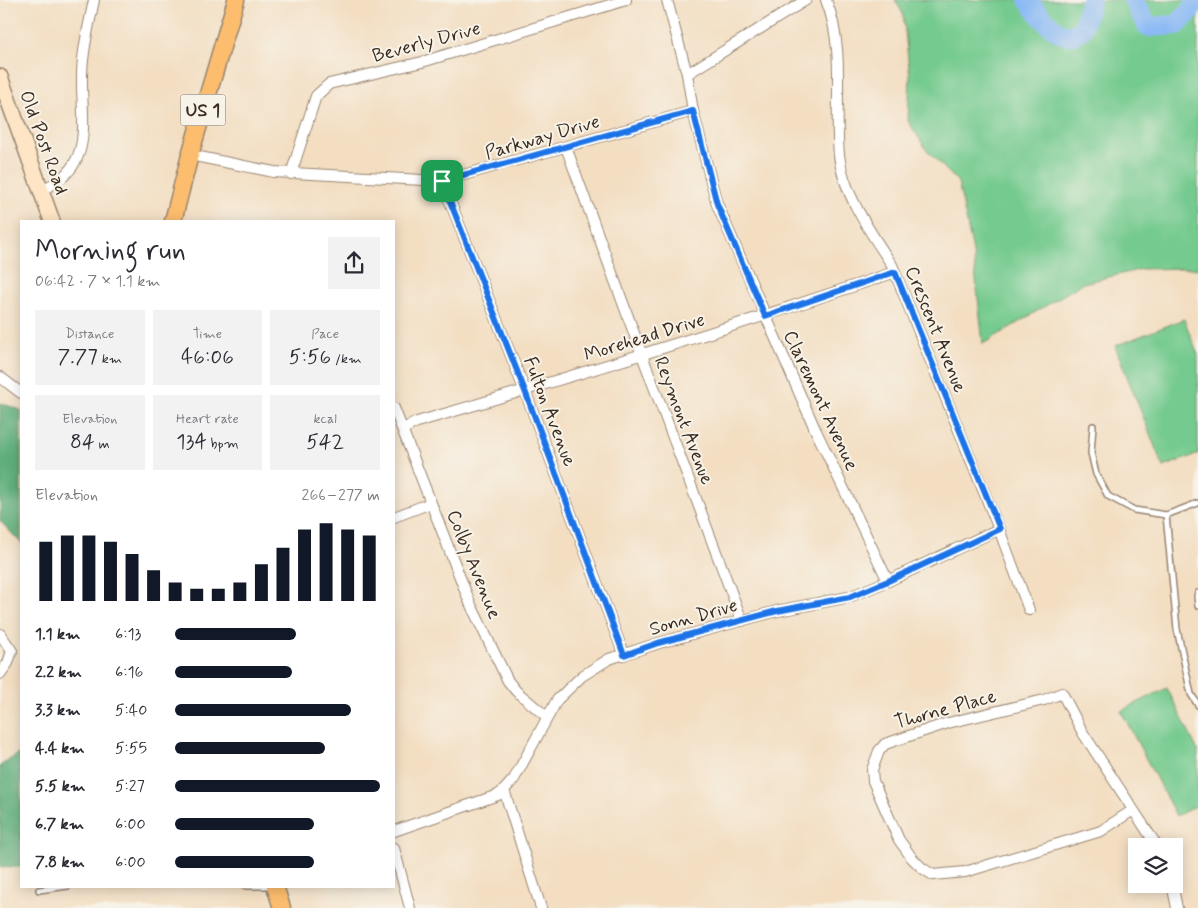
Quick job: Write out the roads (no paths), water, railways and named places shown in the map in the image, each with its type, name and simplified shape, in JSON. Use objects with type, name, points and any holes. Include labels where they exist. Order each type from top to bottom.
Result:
[{"type":"main road","name":"US 1","points":[[173,220],[190,155],[236,0]]},
{"type":"main road","points":[[277,888],[282,908]]},
{"type":"street","points":[[41,190],[54,184],[73,166],[83,139],[82,68],[94,0]]},
{"type":"street","name":"Beverly Drive","points":[[291,174],[316,96],[329,84],[422,62],[626,0]]},
{"type":"street","name":"Claremont Avenue","points":[[667,0],[687,74],[693,111],[717,204],[815,429],[888,581]]},
{"type":"street","points":[[687,74],[806,0]]},
{"type":"street","name":"Crescent Avenue","points":[[826,0],[838,57],[839,156],[846,184],[895,272],[1000,529],[1029,610]]},
{"type":"street","name":"Old Post Road","points":[[0,77],[52,220]]},
{"type":"street","name":"Parkway Drive","points":[[190,155],[256,169],[291,174],[442,181],[693,111]]},
{"type":"street","name":"Reymont Avenue","points":[[566,147],[642,356],[742,621]]},
{"type":"street","name":"Fulton Avenue","points":[[442,181],[525,391],[624,655]]},
{"type":"street","name":"Morehead Drive","points":[[402,429],[417,422],[642,356],[895,272]]},
{"type":"street","points":[[0,377],[20,392]]},
{"type":"street","name":"Colby Avenue","points":[[395,411],[470,604],[508,681],[516,691],[548,717]]},
{"type":"street","points":[[395,517],[431,503]]},
{"type":"street","name":"Sonn Drive","points":[[395,831],[498,794],[504,790],[514,779],[557,700],[582,676],[609,659],[658,643],[777,611],[850,597],[1000,529]]},
{"type":"street","points":[[0,634],[12,651],[8,663],[0,674]]},
{"type":"street","name":"Thorne Place","points":[[1133,810],[1100,832],[965,872],[934,875],[922,868],[912,858],[900,840],[873,782],[872,770],[879,751],[885,744],[948,723],[1044,700],[1062,693],[1083,733],[1152,838]]},
{"type":"street","points":[[504,790],[541,908]]},
{"type":"street","points":[[395,852],[410,908]]},
{"type":"street","points":[[1174,893],[1176,908]]},
{"type":"lane","points":[[1093,426],[1091,452],[1096,474],[1108,496],[1134,510],[1166,515],[1198,503]]},
{"type":"lane","points":[[1166,515],[1177,629],[1191,694],[1198,706]]},
{"type":"lane","points":[[1198,593],[1196,596],[1198,606]]},
{"type":"lane","points":[[39,890],[54,888]]},
{"type":"waterway","points":[[1028,0],[1041,17],[1066,35],[1072,35],[1082,29],[1091,0]]},
{"type":"waterway","points":[[1133,0],[1148,27],[1177,25],[1198,2]]}]
